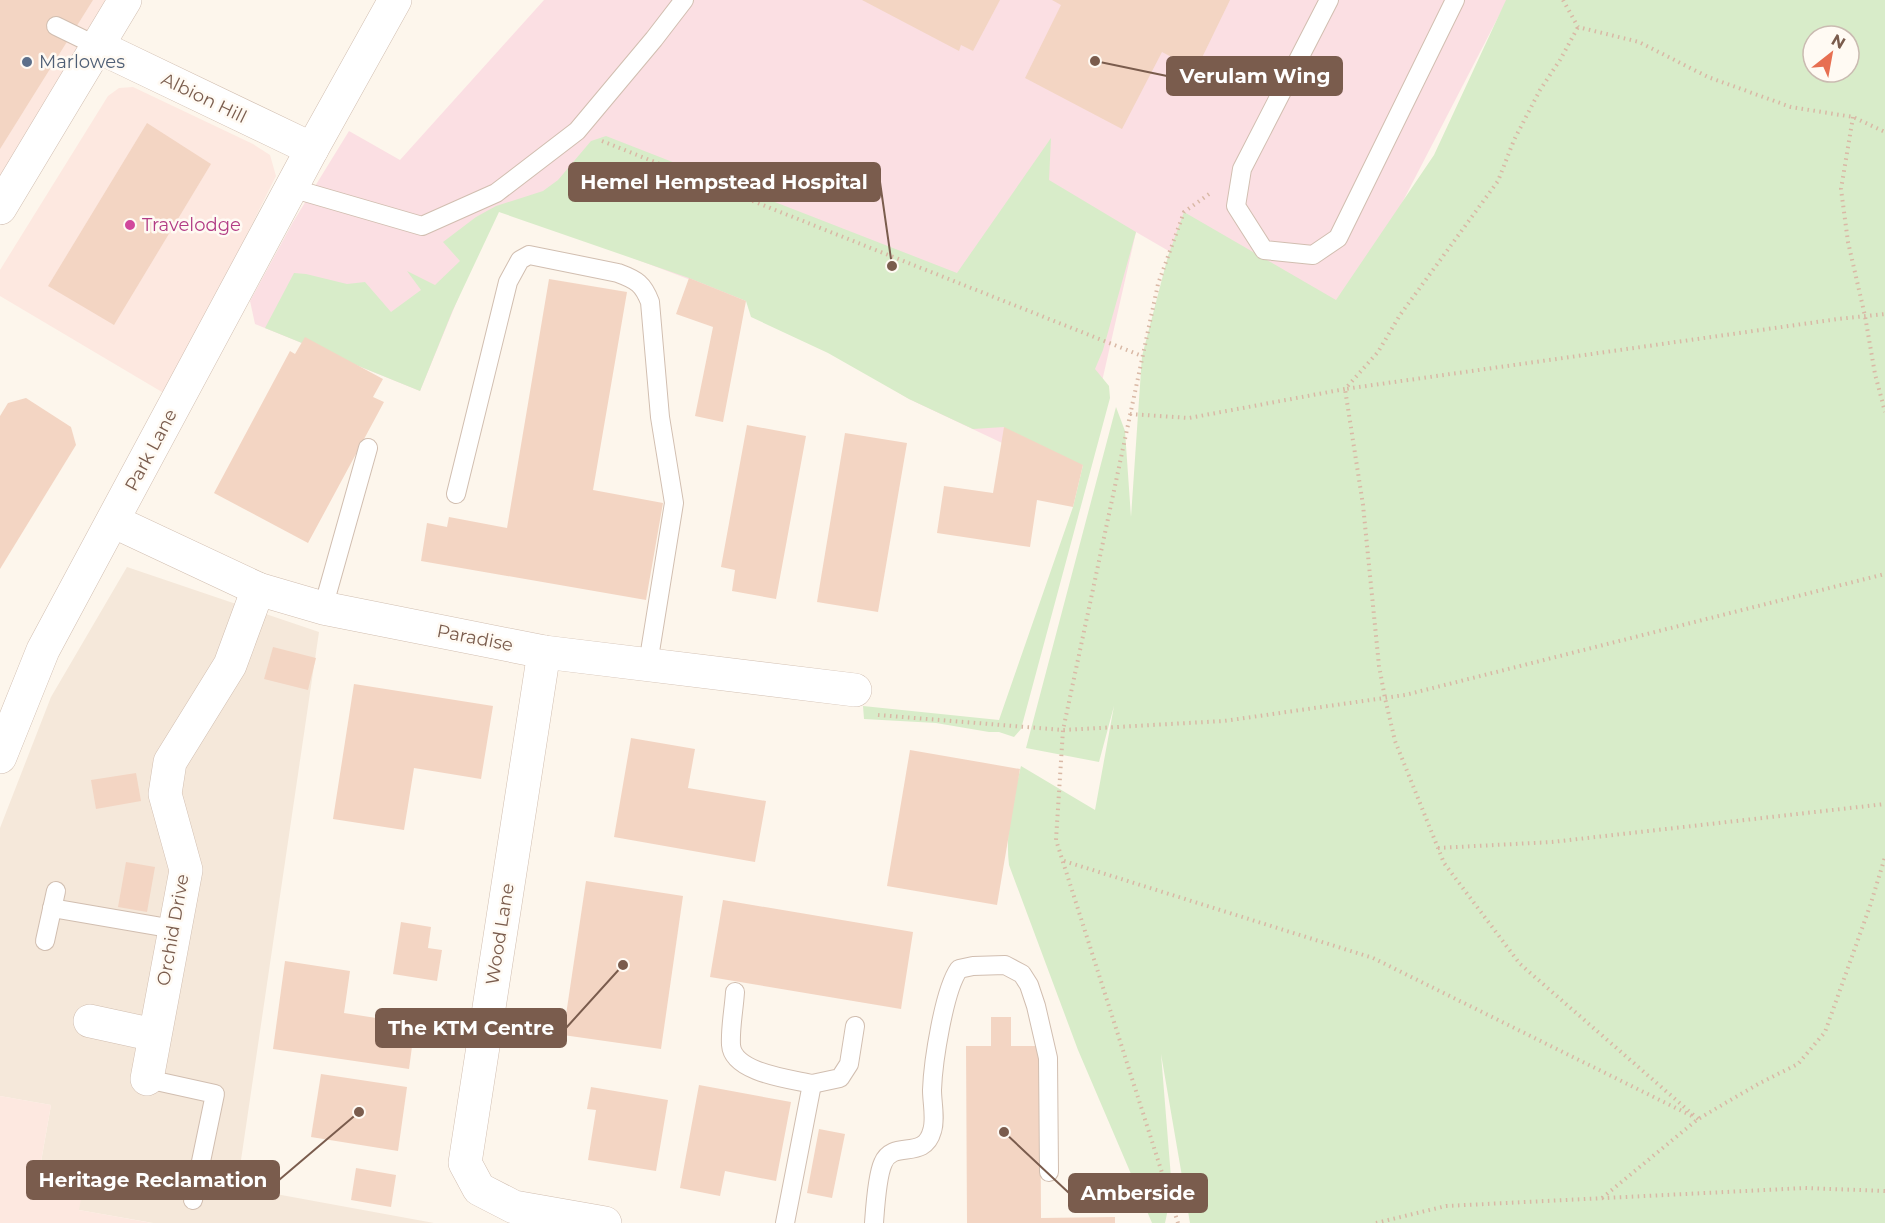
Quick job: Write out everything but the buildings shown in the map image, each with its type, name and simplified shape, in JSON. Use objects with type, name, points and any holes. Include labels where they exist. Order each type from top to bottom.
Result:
[{"type":"street","points":[[0,208],[125,0]]},
{"type":"street","name":"Park Lane","points":[[0,757],[43,650],[312,149],[395,0]]},
{"type":"street","name":"Albion Hill","points":[[97,46],[312,149]]},
{"type":"street","name":"Paradise","points":[[112,521],[258,589],[323,608],[544,652],[855,690]]},
{"type":"street","name":"Orchid Drive","points":[[147,1079],[186,870],[165,794],[170,762],[230,664],[258,589]]},
{"type":"street","name":"Wood Lane","points":[[544,652],[465,1163],[479,1189],[513,1215],[605,1223]]},
{"type":"street","points":[[90,1021],[154,1035]]},
{"type":"lane","points":[[291,188],[422,226],[496,193],[577,130],[684,0]]},
{"type":"lane","points":[[1329,0],[1242,169],[1236,206],[1264,250],[1314,255],[1338,238],[1455,0]]},
{"type":"lane","points":[[56,27],[97,46]]},
{"type":"lane","points":[[456,494],[508,282],[520,260],[529,255],[618,273],[632,278],[645,289],[650,302],[660,417],[674,503],[648,664]]},
{"type":"lane","points":[[323,608],[368,448]]},
{"type":"lane","points":[[45,941],[54,900],[174,930]]},
{"type":"lane","points":[[874,1223],[883,1162],[891,1153],[903,1149],[915,1150],[925,1145],[930,1138],[933,1128],[932,1090],[936,1049],[952,983],[959,969],[1005,965],[1022,974],[1029,985],[1048,1058],[1049,1172]]},
{"type":"lane","points":[[735,992],[731,1047],[738,1060],[747,1067],[812,1084],[840,1078],[849,1064],[855,1026]]},
{"type":"lane","points":[[147,1079],[215,1094],[193,1200]]},
{"type":"lane","points":[[785,1223],[812,1084]]},
{"type":"path","points":[[1563,0],[1578,27],[1639,42],[1708,77],[1791,106],[1853,117],[1885,132]]},
{"type":"path","points":[[1345,389],[1378,352],[1400,315],[1498,181],[1514,140],[1540,90],[1578,27]]},
{"type":"path","points":[[1853,117],[1841,189],[1848,242],[1885,412]]},
{"type":"path","points":[[577,130],[1142,356]]},
{"type":"path","points":[[1178,1223],[1056,840],[1063,730],[1158,284],[1184,212],[1242,169]]},
{"type":"path","points":[[1130,414],[1189,418],[1345,389],[1885,314]]},
{"type":"path","points":[[1345,389],[1363,505],[1378,666],[1395,741],[1444,863],[1520,964],[1698,1119]]},
{"type":"path","points":[[855,690],[856,713],[1063,730],[1224,721],[1385,698],[1428,689],[1885,574]]},
{"type":"path","points":[[1438,848],[1552,842],[1885,804]]},
{"type":"path","points":[[1601,1198],[1698,1119],[1798,1064],[1825,1032],[1885,857]]},
{"type":"path","points":[[1063,861],[1373,958],[1698,1119]]},
{"type":"path","points":[[1376,1223],[1446,1206],[1805,1188],[1885,1191]]},
{"type":"shaded area","points":[[0,0],[125,0],[0,208]]},
{"type":"shaded area","points":[[544,0],[1507,0],[1329,344],[1136,232],[1083,465],[1032,457],[909,399],[746,301],[496,206],[420,391],[255,324],[250,301],[293,222],[349,131],[400,160]]},
{"type":"shaded area","points":[[133,87],[253,144],[270,155],[276,176],[167,395],[0,296],[0,270],[108,96],[119,88]]},
{"type":"shaded area","points":[[127,567],[319,632],[237,1187],[434,1223],[153,1223],[79,1210],[40,1168],[51,1105],[0,1096],[0,828],[51,697]]},
{"type":"shaded area","points":[[0,1096],[51,1105],[40,1167],[85,1176],[79,1210],[152,1223],[0,1223]]},
{"type":"green space","points":[[1506,0],[1885,0],[1885,1223],[1190,1223],[1161,1054],[1172,1190],[1165,1223],[1152,1223],[1078,1050],[1009,865],[1009,827],[1013,803],[1021,766],[1095,810],[1114,706],[1099,762],[1026,748],[1116,407],[1125,431],[1131,517],[1142,356],[1168,256],[1184,212],[1336,300],[1434,155]]},
{"type":"green space","points":[[606,136],[957,273],[1051,138],[1049,180],[1136,232],[1103,350],[1095,369],[1109,386],[1110,398],[1021,729],[1014,737],[999,732],[936,723],[864,719],[863,706],[999,720],[1073,507],[1083,465],[1032,457],[1004,427],[973,429],[909,399],[828,353],[751,317],[746,301],[689,278],[499,212],[452,312],[420,391],[265,328],[294,273],[347,284],[365,282],[391,312],[421,290],[407,271],[435,285],[460,261],[443,242],[476,217],[496,206],[543,191],[558,180],[591,141]]},
{"type":"place","name":"Verulam Wing","points":[[1095,61]]},
{"type":"place","name":"Marlowes","points":[[27,62]]},
{"type":"place","name":"Travelodge","points":[[130,225]]},
{"type":"place","name":"Hemel Hempstead Hospital","points":[[892,266]]},
{"type":"place","name":"The KTM Centre","points":[[623,965]]},
{"type":"place","name":"Heritage Reclamation","points":[[359,1112]]},
{"type":"place","name":"Amberside","points":[[1004,1132]]}]
